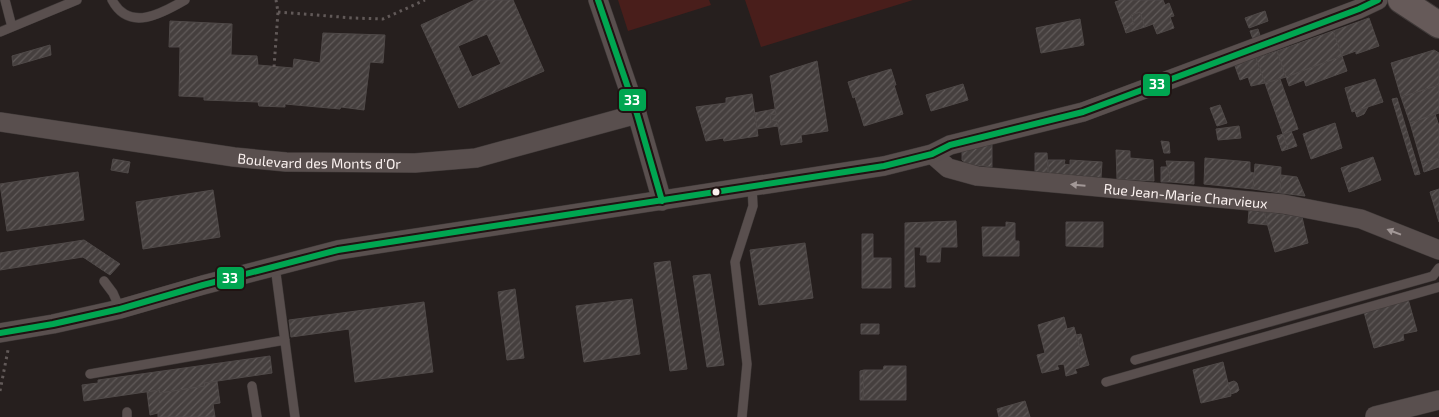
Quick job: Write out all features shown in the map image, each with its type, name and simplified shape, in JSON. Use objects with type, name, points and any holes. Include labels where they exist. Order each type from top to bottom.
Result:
[{"type":"main road","points":[[1406,4],[1439,24]]},
{"type":"street","points":[[598,0],[637,114],[662,200]]},
{"type":"street","points":[[0,333],[53,324],[120,309],[338,250],[884,166],[932,154],[950,144],[1083,112],[1378,0]]},
{"type":"street","name":"Boulevard des Monts d'Or","points":[[0,122],[234,157],[286,162],[415,163],[476,158],[637,114]]},
{"type":"street","name":"Rue Jean-Marie Charvieux","points":[[932,154],[948,168],[977,176],[1283,204],[1361,220],[1439,250]]},
{"type":"street","points":[[1375,416],[1439,400]]},
{"type":"lane","points":[[5,0],[12,27]]},
{"type":"lane","points":[[0,32],[76,0]]},
{"type":"lane","points":[[112,0],[118,10],[130,18],[149,17],[185,0]]},
{"type":"lane","points":[[742,417],[747,364],[735,262],[753,206],[752,186]]},
{"type":"lane","points":[[274,266],[295,417]]},
{"type":"lane","points":[[1135,360],[1433,276],[1439,268]]},
{"type":"lane","points":[[104,281],[113,293],[120,309]]},
{"type":"lane","points":[[1106,382],[1439,287]]},
{"type":"lane","points":[[90,374],[285,340]]},
{"type":"lane","points":[[252,386],[257,417]]},
{"type":"path","points":[[274,67],[278,12],[276,0]]},
{"type":"path","points":[[278,12],[352,18],[383,18],[425,0]]},
{"type":"path","points":[[0,392],[7,357]]},
{"type":"shaded area","points":[[618,0],[709,0],[711,5],[628,31]]},
{"type":"shaded area","points":[[745,0],[913,0],[761,47]]},
{"type":"building","points":[[475,0],[513,0],[544,71],[459,108],[421,25]],"holes":[[[487,34],[501,64],[472,77],[458,46]]]},
{"type":"building","points":[[1121,0],[1163,0],[1165,5],[1169,3],[1174,16],[1170,17],[1174,28],[1157,34],[1153,24],[1145,27],[1140,12],[1131,15],[1134,24],[1124,27],[1115,2]]},
{"type":"building","points":[[1265,11],[1268,21],[1249,28],[1245,18]]},
{"type":"building","points":[[1140,12],[1145,27],[1126,33],[1124,27],[1134,24],[1131,15]]},
{"type":"building","points":[[1369,18],[1379,46],[1356,54],[1356,51],[1342,56],[1333,31]]},
{"type":"building","points":[[1080,19],[1084,45],[1041,53],[1036,28]]},
{"type":"building","points":[[170,21],[232,24],[231,55],[257,56],[258,65],[293,68],[294,59],[320,63],[323,33],[385,35],[383,63],[370,62],[364,110],[285,104],[285,107],[259,106],[258,102],[204,100],[204,97],[179,96],[180,47],[169,47]]},
{"type":"building","points":[[1258,29],[1261,39],[1254,42],[1250,31]]},
{"type":"building","points":[[1333,31],[1342,56],[1286,77],[1277,51]]},
{"type":"building","points":[[50,45],[51,55],[13,66],[12,56]]},
{"type":"building","points":[[1434,50],[1439,53],[1439,85],[1401,97],[1391,63]]},
{"type":"building","points":[[1277,51],[1286,77],[1265,83],[1256,58]]},
{"type":"building","points":[[1342,56],[1347,71],[1306,86],[1304,80],[1289,86],[1286,77]]},
{"type":"building","points":[[1256,58],[1265,83],[1251,86],[1248,77],[1240,80],[1235,66]]},
{"type":"building","points":[[817,61],[828,131],[801,135],[802,142],[781,145],[777,120],[771,121],[770,115],[776,114],[770,76]]},
{"type":"building","points":[[891,69],[903,114],[864,126],[848,82]]},
{"type":"building","points":[[1280,79],[1298,129],[1283,134],[1265,83]]},
{"type":"building","points":[[1375,79],[1383,102],[1352,112],[1345,88]]},
{"type":"building","points":[[963,84],[968,100],[931,111],[926,95]]},
{"type":"building","points":[[1439,85],[1439,113],[1410,123],[1401,97]]},
{"type":"building","points":[[752,94],[758,136],[724,141],[723,138],[706,141],[696,107],[726,103],[726,98]]},
{"type":"building","points":[[1397,98],[1420,174],[1415,175],[1392,99]]},
{"type":"building","points":[[1220,105],[1227,123],[1217,126],[1210,108]]},
{"type":"building","points":[[1368,107],[1364,114],[1357,117],[1355,111]]},
{"type":"building","points":[[775,109],[776,114],[770,115],[771,121],[777,120],[778,126],[757,129],[754,113]]},
{"type":"building","points":[[1435,114],[1439,126],[1439,158],[1422,164],[1410,123]]},
{"type":"building","points":[[1335,123],[1342,148],[1311,159],[1303,134]]},
{"type":"building","points":[[1239,126],[1241,138],[1218,140],[1216,129]]},
{"type":"building","points":[[1291,131],[1297,146],[1288,149],[1283,134]]},
{"type":"building","points":[[1283,134],[1288,149],[1282,151],[1277,136]]},
{"type":"building","points":[[992,141],[992,167],[967,164],[962,160],[962,151]]},
{"type":"building","points":[[1161,141],[1169,142],[1170,153],[1164,153]]},
{"type":"building","points":[[1116,150],[1130,151],[1130,158],[1153,160],[1154,181],[1117,179]]},
{"type":"building","points":[[1035,153],[1047,153],[1048,174],[1035,173]]},
{"type":"building","points":[[1373,157],[1381,180],[1349,192],[1341,168]]},
{"type":"building","points":[[1205,158],[1250,162],[1250,172],[1254,173],[1253,189],[1204,184]]},
{"type":"building","points":[[1439,158],[1439,167],[1424,172],[1422,164]]},
{"type":"building","points":[[113,159],[130,162],[128,173],[111,170]]},
{"type":"building","points":[[1048,160],[1065,160],[1064,164],[1070,165],[1070,160],[1102,162],[1101,178],[1048,174]]},
{"type":"building","points":[[1166,161],[1194,162],[1194,184],[1171,182]]},
{"type":"building","points":[[1255,164],[1281,167],[1280,193],[1253,189]]},
{"type":"building","points":[[1161,167],[1167,167],[1171,182],[1161,182]]},
{"type":"building","points":[[78,172],[84,220],[7,231],[0,184]]},
{"type":"building","points":[[1281,175],[1297,177],[1305,196],[1280,193]]},
{"type":"building","points":[[1439,189],[1439,222],[1430,192]]},
{"type":"building","points":[[213,190],[220,237],[143,249],[136,202]]},
{"type":"building","points":[[1249,210],[1264,212],[1268,225],[1248,223]]},
{"type":"building","points":[[1264,212],[1302,217],[1308,243],[1275,252]]},
{"type":"building","points":[[956,221],[957,247],[941,247],[940,262],[927,262],[927,255],[920,255],[921,247],[914,247],[915,287],[905,287],[905,223]]},
{"type":"building","points":[[1006,222],[1015,223],[1015,241],[1019,241],[1019,256],[983,256],[982,227],[1006,227]]},
{"type":"building","points":[[1066,222],[1103,222],[1103,247],[1066,246]]},
{"type":"building","points":[[862,234],[873,234],[873,258],[891,258],[891,288],[862,288]]},
{"type":"building","points":[[84,240],[120,264],[110,275],[83,257],[0,270],[0,253]]},
{"type":"building","points":[[805,243],[813,298],[759,305],[750,250]]},
{"type":"building","points":[[670,261],[687,369],[670,371],[654,263]]},
{"type":"building","points":[[710,274],[724,365],[707,367],[693,276]]},
{"type":"building","points":[[515,289],[524,358],[507,360],[498,292]]},
{"type":"building","points":[[632,299],[640,354],[584,362],[576,306]]},
{"type":"building","points":[[1408,299],[1417,331],[1403,334],[1404,340],[1374,348],[1364,312]]},
{"type":"building","points":[[424,302],[433,372],[355,382],[349,329],[291,337],[289,320]]},
{"type":"building","points":[[1064,317],[1067,329],[1074,327],[1082,356],[1086,355],[1089,365],[1075,369],[1077,373],[1066,376],[1064,364],[1057,365],[1059,369],[1042,373],[1037,355],[1045,353],[1038,325]]},
{"type":"building","points":[[861,324],[879,324],[879,334],[861,334]]},
{"type":"building","points":[[1081,334],[1086,355],[1082,356],[1076,335]]},
{"type":"building","points":[[270,356],[272,373],[204,383],[205,386],[160,393],[159,390],[84,401],[82,385],[98,383],[98,380]]},
{"type":"building","points":[[1223,362],[1231,396],[1201,403],[1193,370]]},
{"type":"building","points":[[884,366],[906,366],[906,400],[863,400],[864,370],[883,370]]},
{"type":"building","points":[[864,370],[863,400],[860,400],[860,371]]},
{"type":"building","points":[[217,381],[220,403],[213,404],[215,417],[158,417],[158,413],[150,415],[147,392],[159,390],[160,393],[205,386],[204,383]]},
{"type":"building","points":[[1234,381],[1237,383],[1239,390],[1231,394],[1228,383]]},
{"type":"building","points":[[1025,401],[1030,417],[999,417],[997,409]]},
{"type":"transit line","name":"33","points":[[598,0],[637,114],[662,201]]},
{"type":"transit line","name":"33","points":[[0,333],[53,324],[120,309],[338,250],[884,166],[932,154],[950,145],[1083,112],[1359,9],[1378,0]]}]
